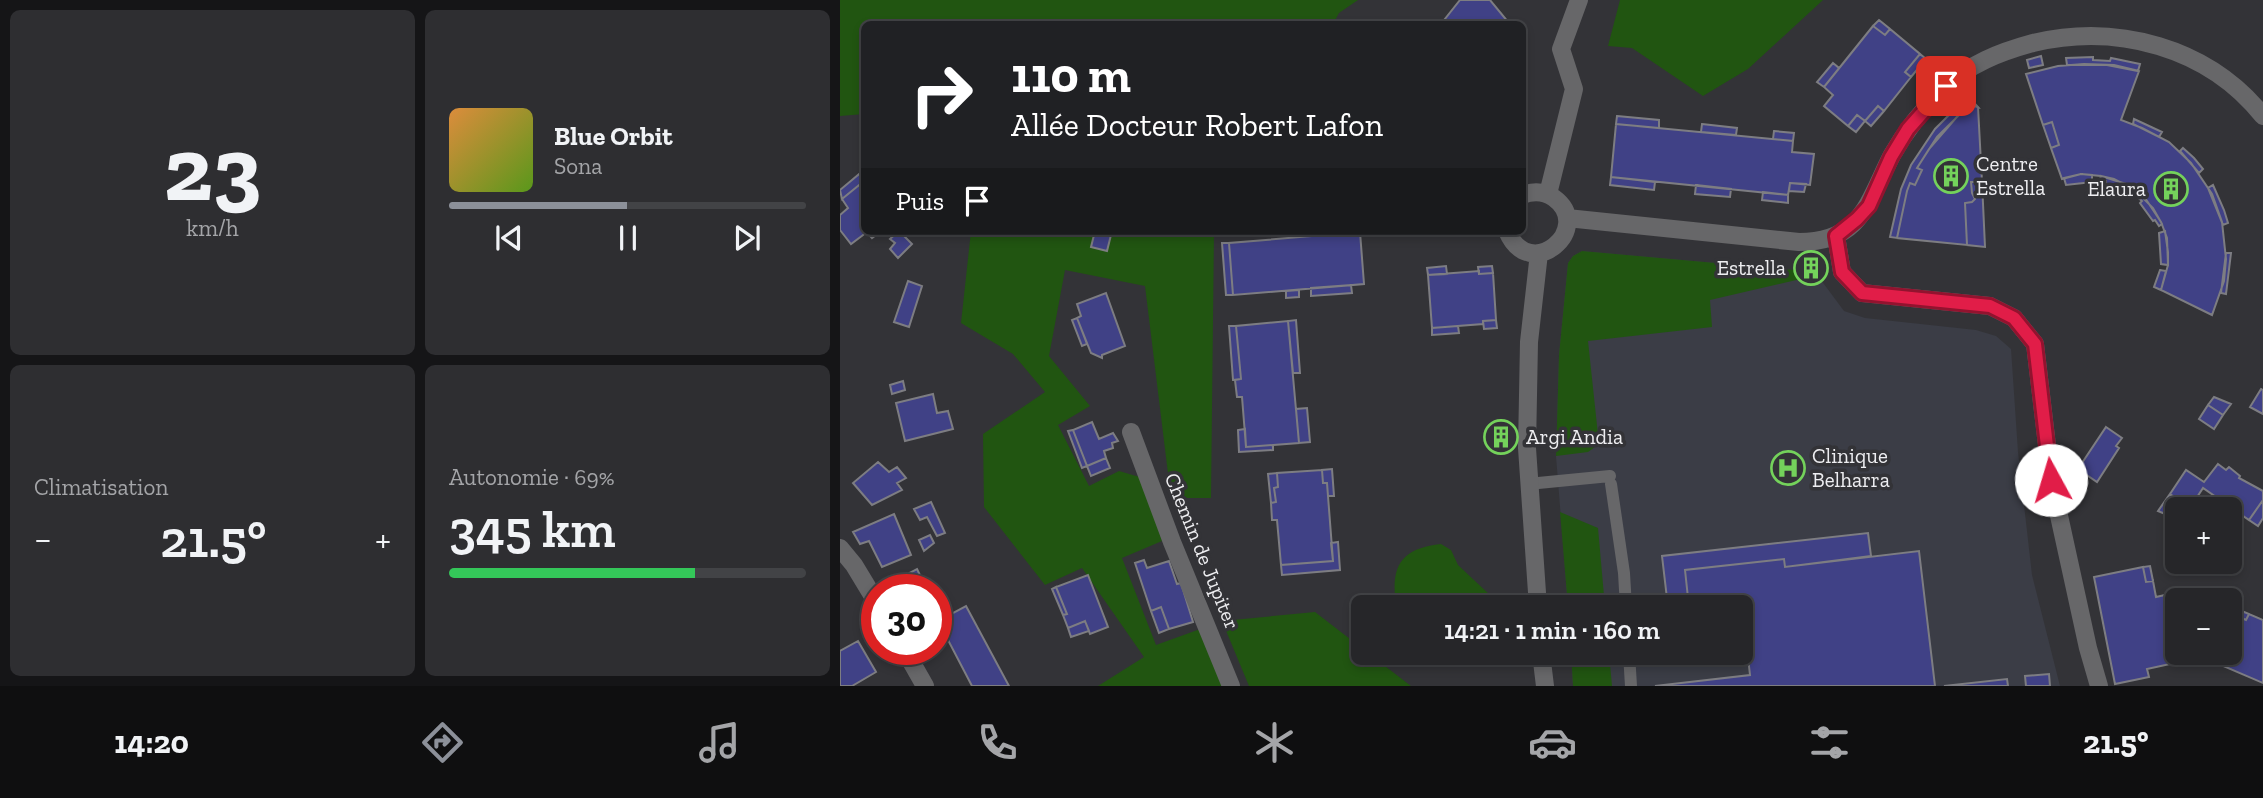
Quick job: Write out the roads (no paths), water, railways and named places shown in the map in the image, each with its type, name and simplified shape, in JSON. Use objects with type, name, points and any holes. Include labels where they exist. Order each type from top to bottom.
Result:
[{"type":"street","points":[[1548,194],[1574,89],[1561,49],[1579,0]]},
{"type":"street","points":[[1567,218],[1799,242],[1816,242],[1836,236],[1869,206],[1891,157],[1908,129],[1946,86],[1968,70],[2010,49],[2066,36],[2123,37],[2153,43],[2209,69],[2240,92],[2263,116]]},
{"type":"street","points":[[1509,235],[1519,248],[1539,253],[1551,250],[1560,242],[1566,231],[1567,218],[1563,208],[1548,194],[1538,192],[1526,194]]},
{"type":"street","points":[[1836,236],[1842,272],[1862,293],[1990,306],[2014,318],[2035,344],[2051,480],[2099,686]]},
{"type":"street","points":[[1537,595],[1528,484],[1529,342],[1539,253]]},
{"type":"street","name":"Chemin de Jupiter","points":[[1131,432],[1172,542],[1231,686]]},
{"type":"street","points":[[840,548],[847,569],[861,585]]},
{"type":"street","points":[[913,665],[925,686]]},
{"type":"street","points":[[1542,665],[1545,686]]},
{"type":"lane","points":[[1528,484],[1611,480],[1625,595]]},
{"type":"lane","points":[[1630,665],[1631,686]]},
{"type":"place","name":"Centre Estrella","points":[[1951,176]]},
{"type":"place","name":"Elaura","points":[[2171,189]]},
{"type":"place","name":"Estrella","points":[[1811,268]]},
{"type":"place","name":"Argi Andia","points":[[1501,437]]},
{"type":"place","name":"Clinique Belharra","points":[[1788,468]]}]
